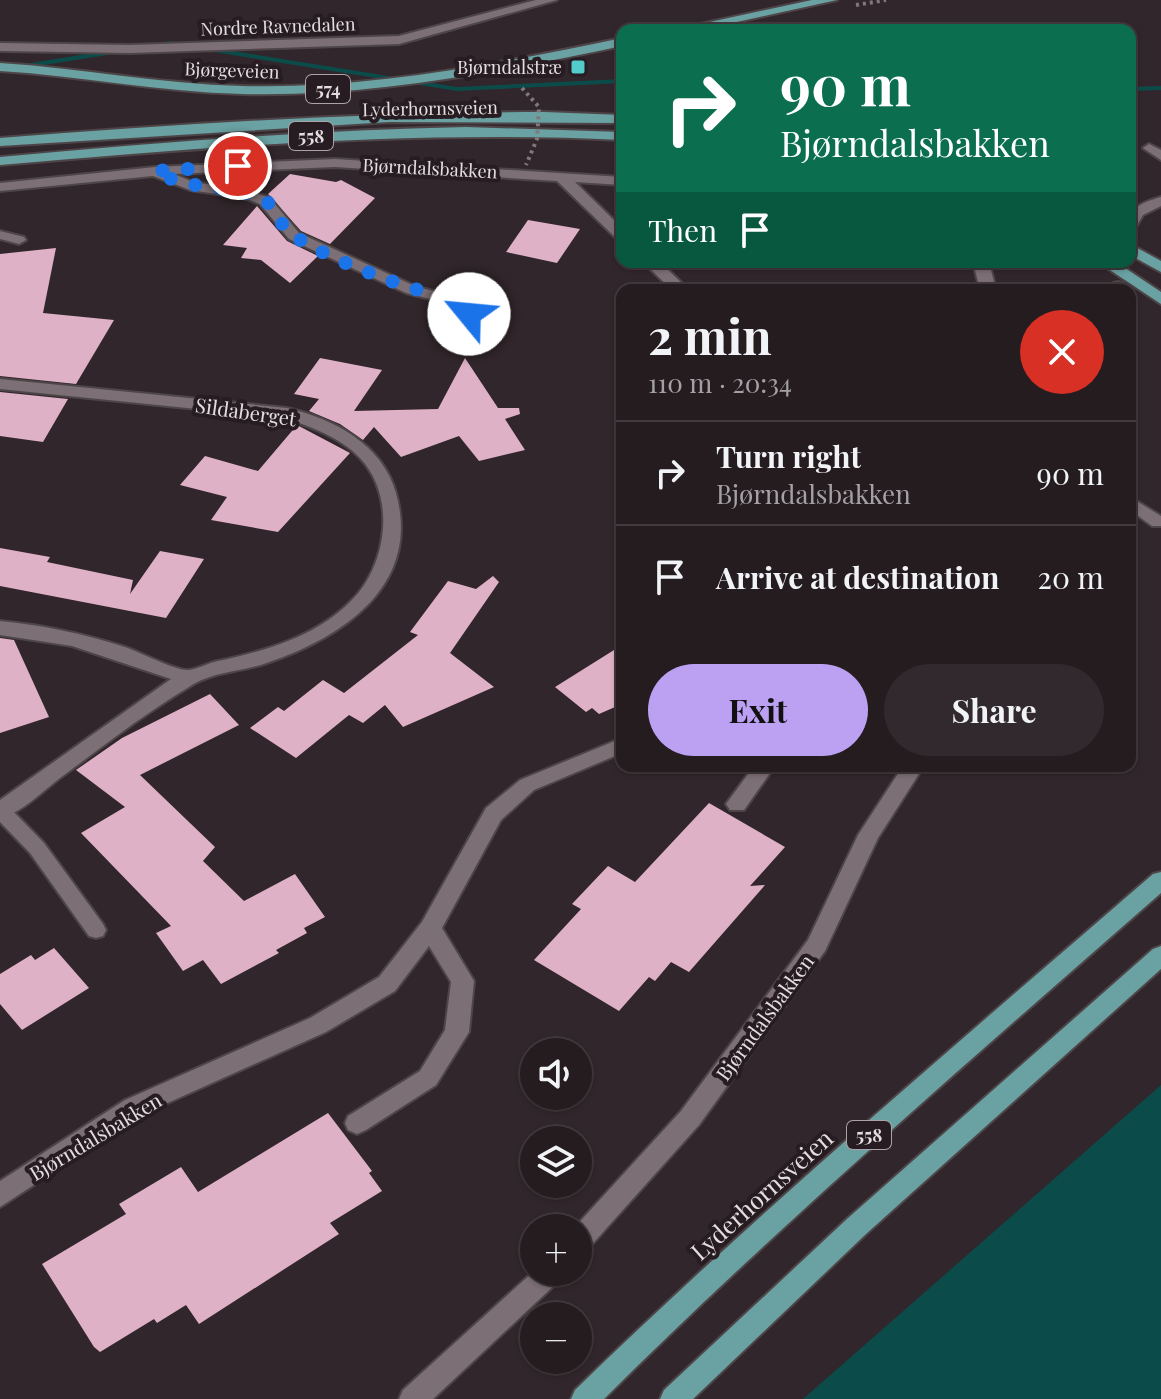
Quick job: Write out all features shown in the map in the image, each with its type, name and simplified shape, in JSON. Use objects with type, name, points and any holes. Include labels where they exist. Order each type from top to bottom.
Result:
[{"type":"main road","points":[[710,24],[831,0]]},
{"type":"main road","name":"Bjørgeveien","points":[[0,67],[199,89],[328,89],[458,75],[616,43]]},
{"type":"main road","name":"Bjørgeveien","points":[[0,75],[30,71]]},
{"type":"main road","name":"Lyderhornsveien","points":[[2,141],[382,116],[616,119]]},
{"type":"main road","name":"Lyderhornsveien","points":[[0,161],[369,133],[493,130],[616,136]]},
{"type":"main road","points":[[1136,252],[1161,267]]},
{"type":"main road","points":[[1115,268],[1161,299]]},
{"type":"main road","name":"Lyderhornsveien","points":[[585,1399],[658,1326],[820,1177],[1161,880]]},
{"type":"main road","points":[[674,1399],[835,1246],[1161,955]]},
{"type":"street","name":"Nordre Ravnedalen","points":[[0,47],[130,49],[399,40],[551,0]]},
{"type":"street","name":"Bjørndalsbakken","points":[[0,187],[155,171],[335,163],[616,181]]},
{"type":"street","name":"Bjørndalsbakken","points":[[155,171],[190,186],[247,194],[265,201],[294,236],[412,290],[461,302],[469,314]]},
{"type":"street","points":[[561,177],[616,230]]},
{"type":"street","points":[[657,268],[675,284]]},
{"type":"street","name":"Sildaberget","points":[[0,384],[287,413],[324,425],[363,449],[386,479],[394,527],[386,566],[362,605],[320,633],[258,659],[187,678],[0,811]]},
{"type":"street","points":[[0,628],[35,630],[124,652],[187,678]]},
{"type":"street","name":"Bjørndalsbakken","points":[[0,1196],[32,1171],[134,1107],[318,1025],[387,984],[430,928],[493,814],[527,785],[616,748]]},
{"type":"street","points":[[737,804],[761,772]]},
{"type":"street","name":"Bjørndalsbakken","points":[[592,1226],[690,1118],[817,945],[869,835],[910,772]]},
{"type":"street","points":[[357,1123],[428,1078],[457,1032],[463,981],[430,928]]},
{"type":"street","points":[[413,1399],[536,1286]]},
{"type":"lane","points":[[1149,148],[1161,156]]},
{"type":"lane","points":[[1136,215],[1161,201]]},
{"type":"lane","points":[[0,235],[19,240]]},
{"type":"lane","points":[[1136,506],[1158,522]]},
{"type":"lane","name":"Sildaberget","points":[[0,811],[37,848],[96,930]]},
{"type":"path","points":[[522,88],[539,107],[537,139],[526,165]]},
{"type":"water","points":[[1161,1085],[1161,1399],[803,1399]]},
{"type":"building","points":[[290,174],[336,182],[341,180],[375,198],[330,244],[301,231],[268,194]]},
{"type":"building","points":[[257,206],[287,241],[318,256],[290,283],[261,260],[241,258],[247,248],[223,245]]},
{"type":"building","points":[[528,220],[580,229],[557,263],[506,252]]},
{"type":"building","points":[[56,248],[43,313],[114,320],[76,384],[0,376],[0,254]]},
{"type":"building","points":[[320,358],[382,370],[354,411],[438,409],[465,358],[498,408],[519,408],[520,414],[505,419],[525,450],[479,461],[459,436],[401,457],[374,427],[363,440],[340,424],[309,411],[319,399],[294,394]]},
{"type":"building","points":[[0,392],[68,399],[43,442],[0,436]]},
{"type":"building","points":[[297,425],[350,453],[278,532],[211,520],[227,497],[180,485],[205,456],[258,471]]},
{"type":"building","points":[[0,548],[50,557],[47,562],[133,580],[130,594],[160,551],[204,559],[166,618],[0,586]]},
{"type":"building","points":[[493,576],[499,582],[450,653],[494,687],[403,727],[385,705],[363,723],[349,715],[296,758],[250,728],[278,707],[284,711],[323,680],[344,693],[418,635],[410,632],[448,581],[476,589]]},
{"type":"building","points":[[0,638],[14,640],[49,717],[0,733]]},
{"type":"building","points":[[616,649],[616,707],[599,714],[592,708],[586,712],[555,687]]},
{"type":"building","points":[[210,694],[239,725],[140,775],[215,847],[203,861],[244,901],[295,874],[325,917],[304,928],[307,933],[276,950],[279,953],[221,984],[203,960],[183,971],[156,933],[171,926],[81,833],[125,807],[76,770],[122,738]]},
{"type":"building","points":[[709,803],[785,847],[750,886],[765,885],[689,972],[671,962],[655,981],[649,977],[619,1011],[534,960],[581,909],[572,904],[608,866],[635,882]]},
{"type":"building","points":[[54,948],[89,988],[22,1030],[0,1004],[0,974],[31,955],[35,960]]},
{"type":"building","points":[[328,1113],[372,1171],[369,1173],[382,1191],[330,1223],[339,1234],[199,1324],[186,1305],[157,1323],[154,1319],[100,1352],[94,1347],[42,1264],[126,1214],[119,1204],[181,1167],[198,1192]]},
{"type":"waterway","points":[[149,46],[170,43],[457,89],[616,81]]},
{"type":"waterway","points":[[0,70],[123,50]]},
{"type":"waterway","points":[[1136,89],[1161,88]]},
{"type":"place","name":"Bjørndalstræ","points":[[578,67]]},
{"type":"route","points":[[238,166],[155,171],[171,181],[247,194],[265,201],[294,236],[412,290],[461,302],[469,314]]}]
